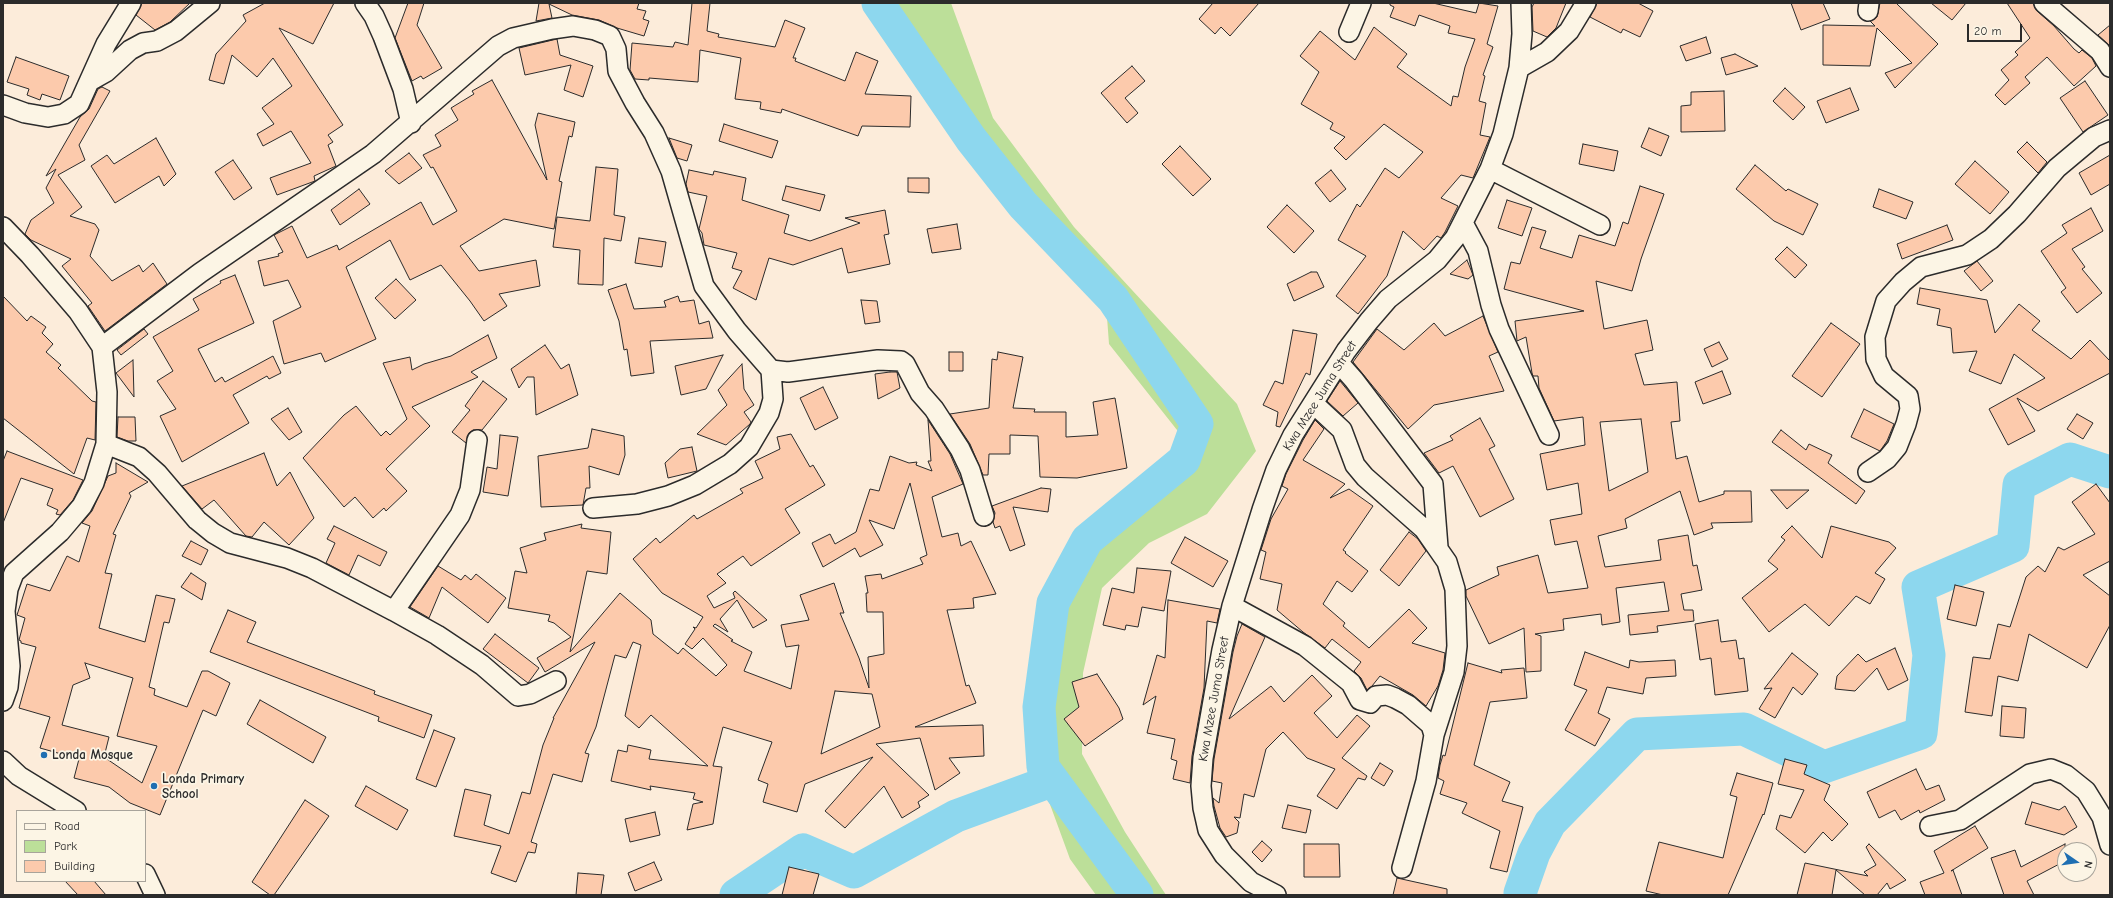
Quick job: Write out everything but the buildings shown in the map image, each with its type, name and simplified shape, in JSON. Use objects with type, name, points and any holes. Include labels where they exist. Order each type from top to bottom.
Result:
[{"type":"street","points":[[3,105],[25,113],[48,117],[64,114],[79,104],[106,44],[131,3]]},
{"type":"street","points":[[90,81],[106,72],[130,50],[143,43],[157,41],[176,31],[210,3]]},
{"type":"street","points":[[366,3],[374,16],[403,89],[411,123]]},
{"type":"street","points":[[1349,32],[1361,3]]},
{"type":"street","name":"Kwa Mzee Juma Street","points":[[1276,895],[1251,882],[1224,855],[1208,830],[1203,808],[1201,786],[1203,758],[1222,650],[1232,606],[1251,542],[1276,470],[1293,435],[1339,363],[1369,321],[1388,299],[1437,260],[1455,238],[1490,169],[1503,134],[1519,68],[1522,34],[1521,3]]},
{"type":"street","points":[[1519,68],[1547,52],[1569,31],[1586,3]]},
{"type":"street","points":[[2044,3],[2100,51],[2110,67]]},
{"type":"street","points":[[102,347],[200,273],[336,182],[411,123],[498,46],[513,38],[552,29],[573,26],[596,30],[610,36],[616,49],[618,71],[635,103],[654,133],[671,171],[704,286],[737,331],[771,370],[773,399],[769,413],[749,447],[730,464],[695,485],[668,496],[637,504],[593,508]]},
{"type":"street","points":[[1868,472],[1887,459],[1897,447],[1910,409],[1908,396],[1884,376],[1876,360],[1875,337],[1886,301],[1902,282],[1921,267],[1967,256],[1991,239],[2018,214],[2057,168],[2094,137],[2110,130]]},
{"type":"street","points":[[1490,169],[1600,225]]},
{"type":"street","points":[[1463,223],[1478,251],[1490,305],[1500,330],[1549,435]]},
{"type":"street","points":[[3,227],[30,255],[78,311],[102,347],[107,392],[106,444],[94,483],[82,506],[60,532],[14,573],[10,584],[5,611],[10,666],[8,687],[3,701]]},
{"type":"street","points":[[771,370],[788,372],[878,360],[901,361],[909,370],[920,393],[934,409],[960,449],[970,470],[984,516]]},
{"type":"street","points":[[1339,363],[1354,380],[1433,484],[1438,523],[1438,547]]},
{"type":"street","points":[[1314,404],[1342,430],[1356,465],[1365,477],[1424,530],[1438,547],[1447,562],[1455,589],[1457,646],[1454,672],[1434,735],[1426,781],[1402,868]]},
{"type":"street","points":[[394,611],[460,515],[470,490],[477,440]]},
{"type":"street","points":[[106,444],[139,457],[157,473],[198,520],[213,533],[230,543],[287,558],[312,568],[394,611],[437,635],[482,665],[518,696],[530,694],[556,680]]},
{"type":"street","points":[[1232,606],[1305,646],[1351,683],[1360,700],[1370,703],[1376,696],[1387,696],[1408,705],[1431,724],[1434,735]]},
{"type":"street","points":[[3,761],[19,776],[74,810]]},
{"type":"street","points":[[1930,826],[1960,820],[2030,774],[2051,769],[2066,775],[2086,791],[2102,817],[2110,845]]},
{"type":"street","points":[[146,876],[155,895]]},
{"type":"green space","points":[[874,3],[951,3],[993,118],[1074,227],[1237,404],[1256,451],[1207,514],[1149,543],[1102,588],[1083,673],[1082,754],[1125,832],[1166,895],[1096,895],[1070,859],[1033,758],[1037,673],[1078,550],[1196,454],[1109,344],[1105,290],[973,147],[902,28]]},
{"type":"waterway","points":[[878,3],[971,139],[1023,205],[1113,299],[1197,424],[1184,460],[1087,540],[1053,603],[1039,707],[1043,767],[1137,895]]},
{"type":"waterway","points":[[1521,895],[1520,893],[1534,853],[1550,823],[1637,734],[1744,729],[1824,767],[1921,733],[1929,655],[1918,587],[2013,546],[2019,485],[2070,459],[2110,472]]},
{"type":"waterway","points":[[736,895],[803,850],[854,872],[956,816],[1043,784]]},
{"type":"place","name":"Londa Mosque","points":[[44,755]]},
{"type":"place","name":"Londa Primary School","points":[[154,786]]}]
